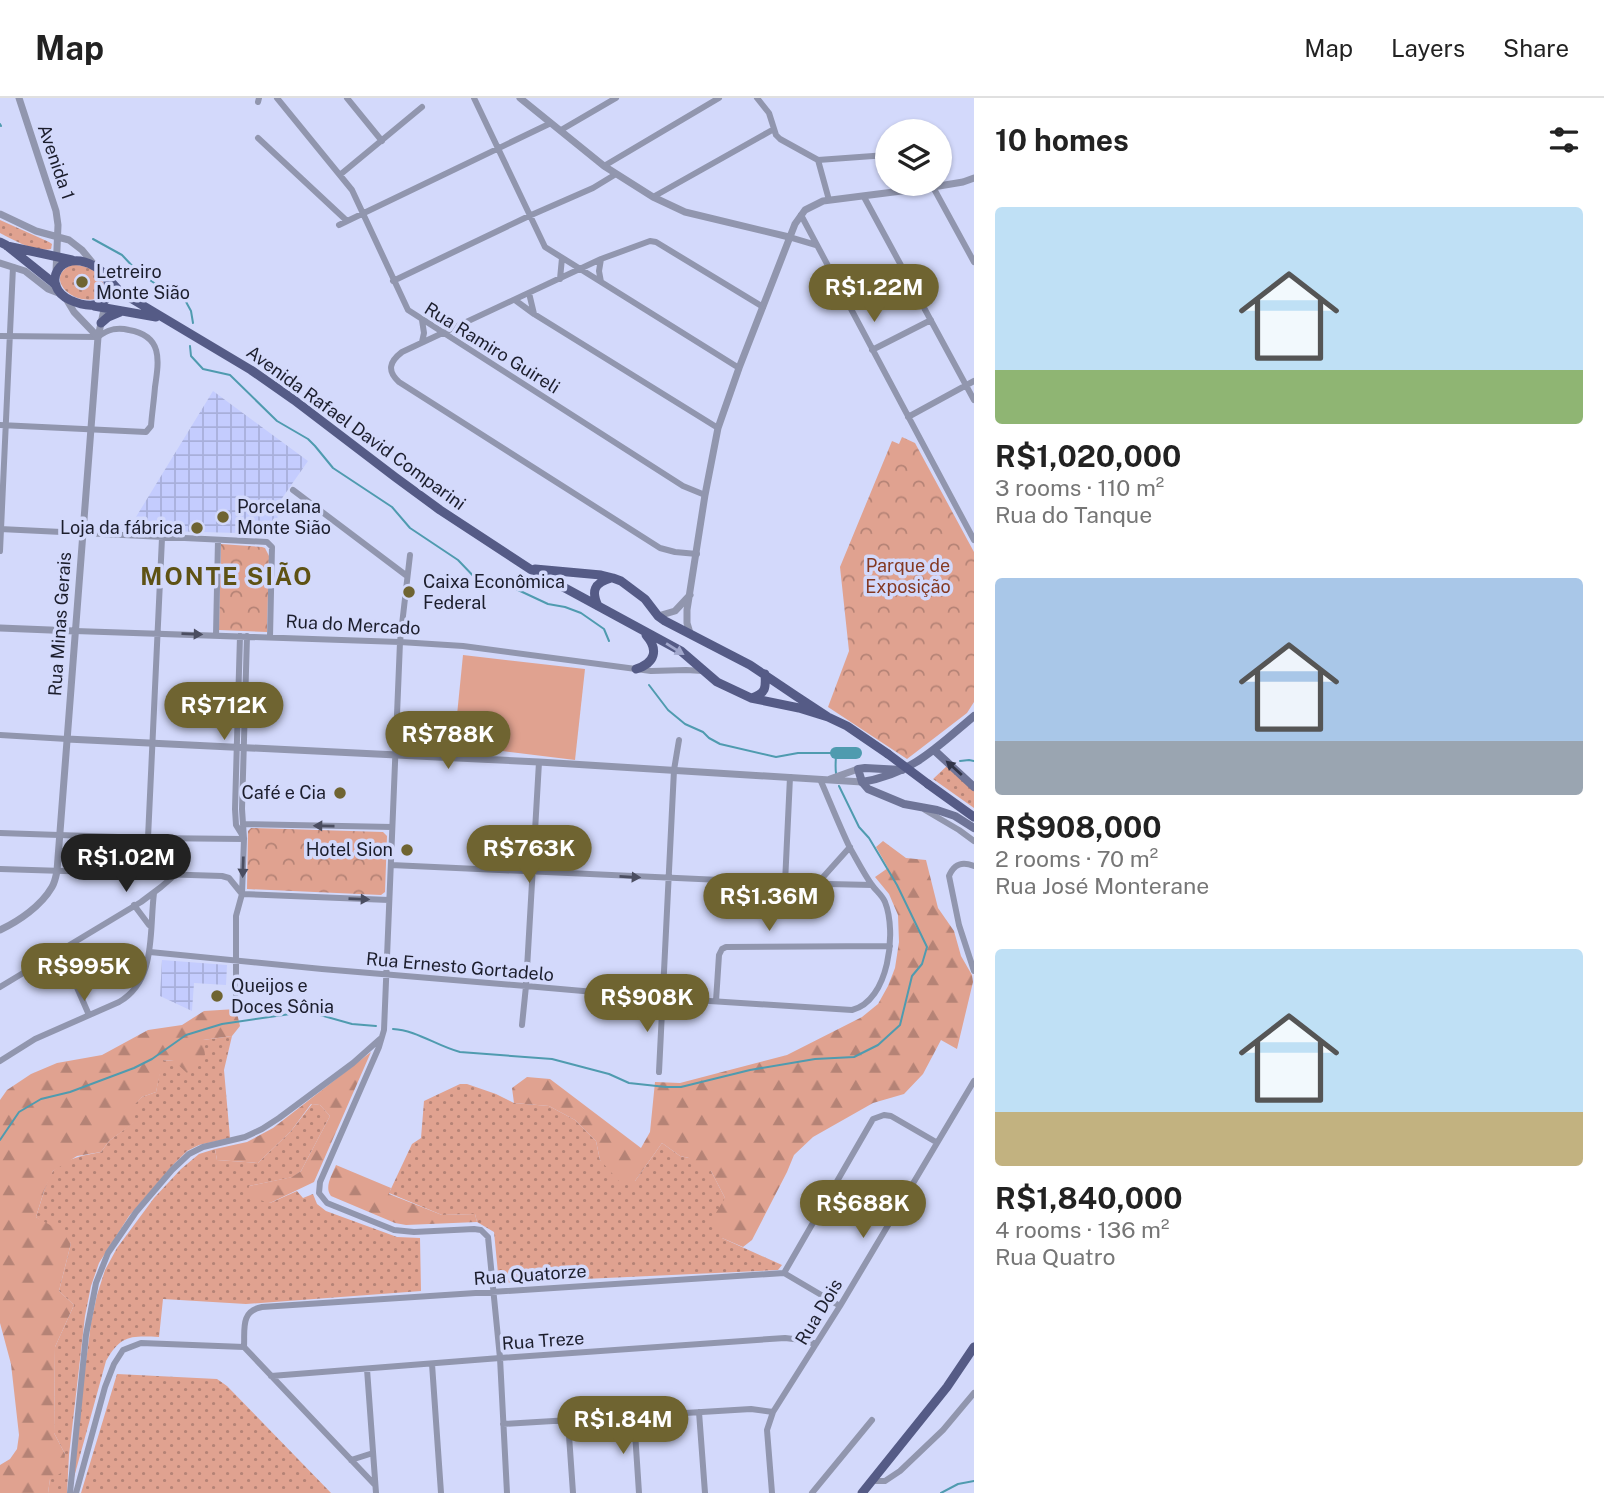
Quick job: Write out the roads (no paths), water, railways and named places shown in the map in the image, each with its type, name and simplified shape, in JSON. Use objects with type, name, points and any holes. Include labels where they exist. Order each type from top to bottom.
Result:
[{"type":"main road","name":"Avenida Rafael David Comparini","points":[[3,244],[91,264],[122,293],[251,370],[429,502],[530,569],[681,651],[717,682],[751,698],[799,708],[847,726],[974,817]]},
{"type":"main road","name":"Avenida Rafael David Comparini","points":[[3,244],[57,285]]},
{"type":"main road","points":[[56,273],[65,263],[74,260]]},
{"type":"main road","name":"Avenida Rafael David Comparini","points":[[56,273],[57,285],[63,296],[82,304],[161,318]]},
{"type":"main road","points":[[93,306],[102,303],[107,297],[107,277]]},
{"type":"main road","points":[[101,323],[113,314],[122,312]]},
{"type":"main road","name":"Avenida Rafael David Comparini","points":[[530,569],[601,575],[621,581],[645,599],[658,616],[765,674],[828,717]]},
{"type":"main road","points":[[598,606],[594,597],[597,585],[613,578]]},
{"type":"main road","points":[[636,669],[653,659],[653,646],[642,631]]},
{"type":"main road","points":[[751,698],[761,695],[765,690],[765,674]]},
{"type":"main road","points":[[862,782],[892,775],[918,761],[974,716]]},
{"type":"main road","points":[[934,750],[974,787]]},
{"type":"main road","points":[[872,768],[874,779]]},
{"type":"main road","points":[[902,770],[858,769],[862,782],[868,789],[923,809],[955,816],[974,828]]},
{"type":"main road","points":[[862,1493],[947,1387],[974,1347]]},
{"type":"street","name":"Avenida 1","points":[[19,98],[56,211],[56,273]]},
{"type":"street","name":"Rua Ramiro Guireli","points":[[277,98],[352,190],[408,310],[683,486],[705,495]]},
{"type":"street","points":[[347,98],[382,141]]},
{"type":"street","points":[[520,98],[604,166],[653,197],[685,212],[816,245]]},
{"type":"street","points":[[561,130],[616,98]]},
{"type":"street","points":[[604,166],[719,98]]},
{"type":"street","points":[[757,98],[769,113],[780,139],[818,160],[875,156]]},
{"type":"street","points":[[475,101],[545,247],[739,368]]},
{"type":"street","points":[[341,174],[422,107]]},
{"type":"street","points":[[339,225],[551,123]]},
{"type":"street","points":[[653,197],[774,129]]},
{"type":"street","points":[[258,138],[347,221]]},
{"type":"street","points":[[818,160],[829,200]]},
{"type":"street","points":[[393,281],[603,183],[616,174]]},
{"type":"street","points":[[952,184],[974,178]]},
{"type":"street","points":[[690,633],[687,623],[690,594],[718,428],[789,237],[801,215],[814,205],[829,200],[875,195]]},
{"type":"street","points":[[938,196],[974,262]]},
{"type":"street","points":[[864,197],[974,400]]},
{"type":"street","points":[[0,214],[36,231],[58,236],[78,245],[96,267]]},
{"type":"street","points":[[801,215],[974,540]]},
{"type":"street","points":[[696,554],[660,548],[399,382],[391,373],[393,362],[402,352],[442,332],[601,259],[650,241],[656,242],[763,307]]},
{"type":"street","points":[[560,279],[562,258]]},
{"type":"street","points":[[601,259],[601,282]]},
{"type":"street","points":[[0,263],[29,274],[48,289],[63,296],[98,337]]},
{"type":"street","points":[[0,551],[3,426],[13,267]]},
{"type":"street","points":[[529,293],[534,314]]},
{"type":"street","name":"Rua Minas Gerais","points":[[57,871],[98,337],[107,297]]},
{"type":"street","points":[[515,300],[718,428]]},
{"type":"street","points":[[422,320],[422,342]]},
{"type":"street","points":[[872,350],[931,320]]},
{"type":"street","points":[[461,324],[463,345]]},
{"type":"street","points":[[0,337],[98,337],[107,330],[123,328],[141,333],[153,341],[158,356],[148,431],[143,433],[3,426]]},
{"type":"street","points":[[908,416],[974,381]]},
{"type":"street","points":[[293,490],[407,576]]},
{"type":"street","points":[[1,529],[270,543],[270,637]]},
{"type":"street","points":[[148,838],[162,538]]},
{"type":"street","points":[[216,635],[218,540]]},
{"type":"street","points":[[410,555],[400,642],[384,1030],[320,1182],[319,1193],[327,1203],[394,1230],[414,1232],[474,1229],[485,1232],[490,1244],[500,1358],[507,1493]]},
{"type":"street","points":[[658,616],[675,611],[690,594]]},
{"type":"street","name":"Rua do Mercado","points":[[0,628],[400,642],[477,648],[651,671],[703,671]]},
{"type":"street","points":[[244,636],[235,818],[244,839]]},
{"type":"street","points":[[0,735],[539,762],[862,782]]},
{"type":"street","points":[[659,1072],[674,770],[679,740]]},
{"type":"street","points":[[236,1004],[236,916],[242,894],[244,839],[240,746]]},
{"type":"street","points":[[522,1026],[539,762]]},
{"type":"street","points":[[829,779],[858,769]]},
{"type":"street","points":[[785,883],[790,777]]},
{"type":"street","points":[[716,1001],[719,955],[726,947],[890,946],[888,913],[880,894],[872,886],[850,847],[820,779]]},
{"type":"street","points":[[923,809],[974,841]]},
{"type":"street","points":[[244,824],[392,827]]},
{"type":"street","points":[[0,833],[244,839]]},
{"type":"street","points":[[816,885],[850,847]]},
{"type":"street","points":[[974,866],[968,863],[957,864],[949,876],[959,925],[974,971]]},
{"type":"street","points":[[391,865],[872,886]]},
{"type":"street","points":[[0,869],[226,877],[232,880],[242,894]]},
{"type":"street","points":[[0,930],[19,920],[42,900],[52,887],[57,871]]},
{"type":"street","points":[[0,987],[154,893],[176,874]]},
{"type":"street","points":[[1,1058],[35,1038],[119,1002],[131,994],[142,977],[150,952],[154,893]]},
{"type":"street","points":[[242,894],[389,900]]},
{"type":"street","points":[[134,905],[150,927]]},
{"type":"street","name":"Rua Ernesto Gortadelo","points":[[150,952],[322,970],[663,998],[852,1010],[866,1004],[880,985],[890,946]]},
{"type":"street","points":[[61,951],[89,1015]]},
{"type":"street","points":[[70,1493],[86,1335],[96,1283],[108,1253],[135,1212],[189,1154],[262,1129],[353,1063],[382,1038]]},
{"type":"street","name":"Rua Dois","points":[[774,1412],[974,1081]]},
{"type":"street","points":[[840,1306],[785,1273],[873,1119],[884,1115],[891,1116],[936,1142]]},
{"type":"street","name":"Rua Quatorze","points":[[244,1347],[246,1317],[255,1309],[785,1273]]},
{"type":"street","name":"Rua Treze","points":[[271,1376],[785,1338],[802,1339],[816,1344]]},
{"type":"street","points":[[76,1493],[105,1387],[114,1364],[123,1350],[141,1343],[244,1347],[375,1489]]},
{"type":"street","points":[[432,1364],[441,1493]]},
{"type":"street","points":[[367,1369],[375,1489]]},
{"type":"street","points":[[871,1481],[885,1481],[900,1471],[943,1430],[974,1393]]},
{"type":"street","points":[[503,1424],[751,1409],[774,1412],[767,1430],[772,1493]]},
{"type":"street","points":[[699,1412],[705,1493]]},
{"type":"street","points":[[634,1417],[639,1493]]},
{"type":"street","points":[[812,1493],[873,1420]]},
{"type":"street","points":[[568,1421],[573,1493]]},
{"type":"street","points":[[351,1460],[373,1453]]},
{"type":"waterway","points":[[93,239],[122,255],[138,272],[163,289],[185,300],[193,323]]},
{"type":"waterway","points":[[190,346],[191,356],[203,369],[230,375],[277,421],[308,439],[333,468],[392,507],[410,528],[458,560],[481,584],[518,590],[548,604],[581,613],[604,629],[609,641]]},
{"type":"waterway","points":[[649,685],[668,710],[685,724],[720,744],[776,757],[798,753],[836,753],[836,773]]},
{"type":"waterway","points":[[836,753],[856,753]]},
{"type":"waterway","points":[[960,761],[974,761]]},
{"type":"waterway","points":[[393,1029],[410,1032],[460,1052],[552,1059],[609,1074],[629,1083],[666,1087],[681,1087],[750,1070],[815,1059],[854,1057],[878,1045],[900,1025],[912,976],[922,964],[927,947],[897,885],[869,838],[859,827],[839,786]]},
{"type":"waterway","points":[[0,1140],[19,1112],[41,1099],[70,1092],[134,1068],[186,1035],[222,1024],[297,1013],[376,1026]]},
{"type":"waterway","points":[[941,1493],[958,1484],[974,1481]]},
{"type":"place","name":"Letreiro Monte Sião","points":[[82,282]]},
{"type":"place","name":"Porcelana Monte Sião","points":[[223,517]]},
{"type":"place","name":"Loja da fábrica","points":[[197,528]]},
{"type":"place","name":"Caixa Econômica Federal","points":[[409,592]]},
{"type":"place","name":"Café e Cia","points":[[340,793]]},
{"type":"place","name":"Hotel Sion","points":[[407,850]]},
{"type":"place","name":"Queijos e Doces Sônia","points":[[217,996]]},
{"type":"district","name":"MONTE SIÃO","points":[[227,577]]},
{"type":"park label","name":"Parque de Exposição","points":[[908,576]]}]
